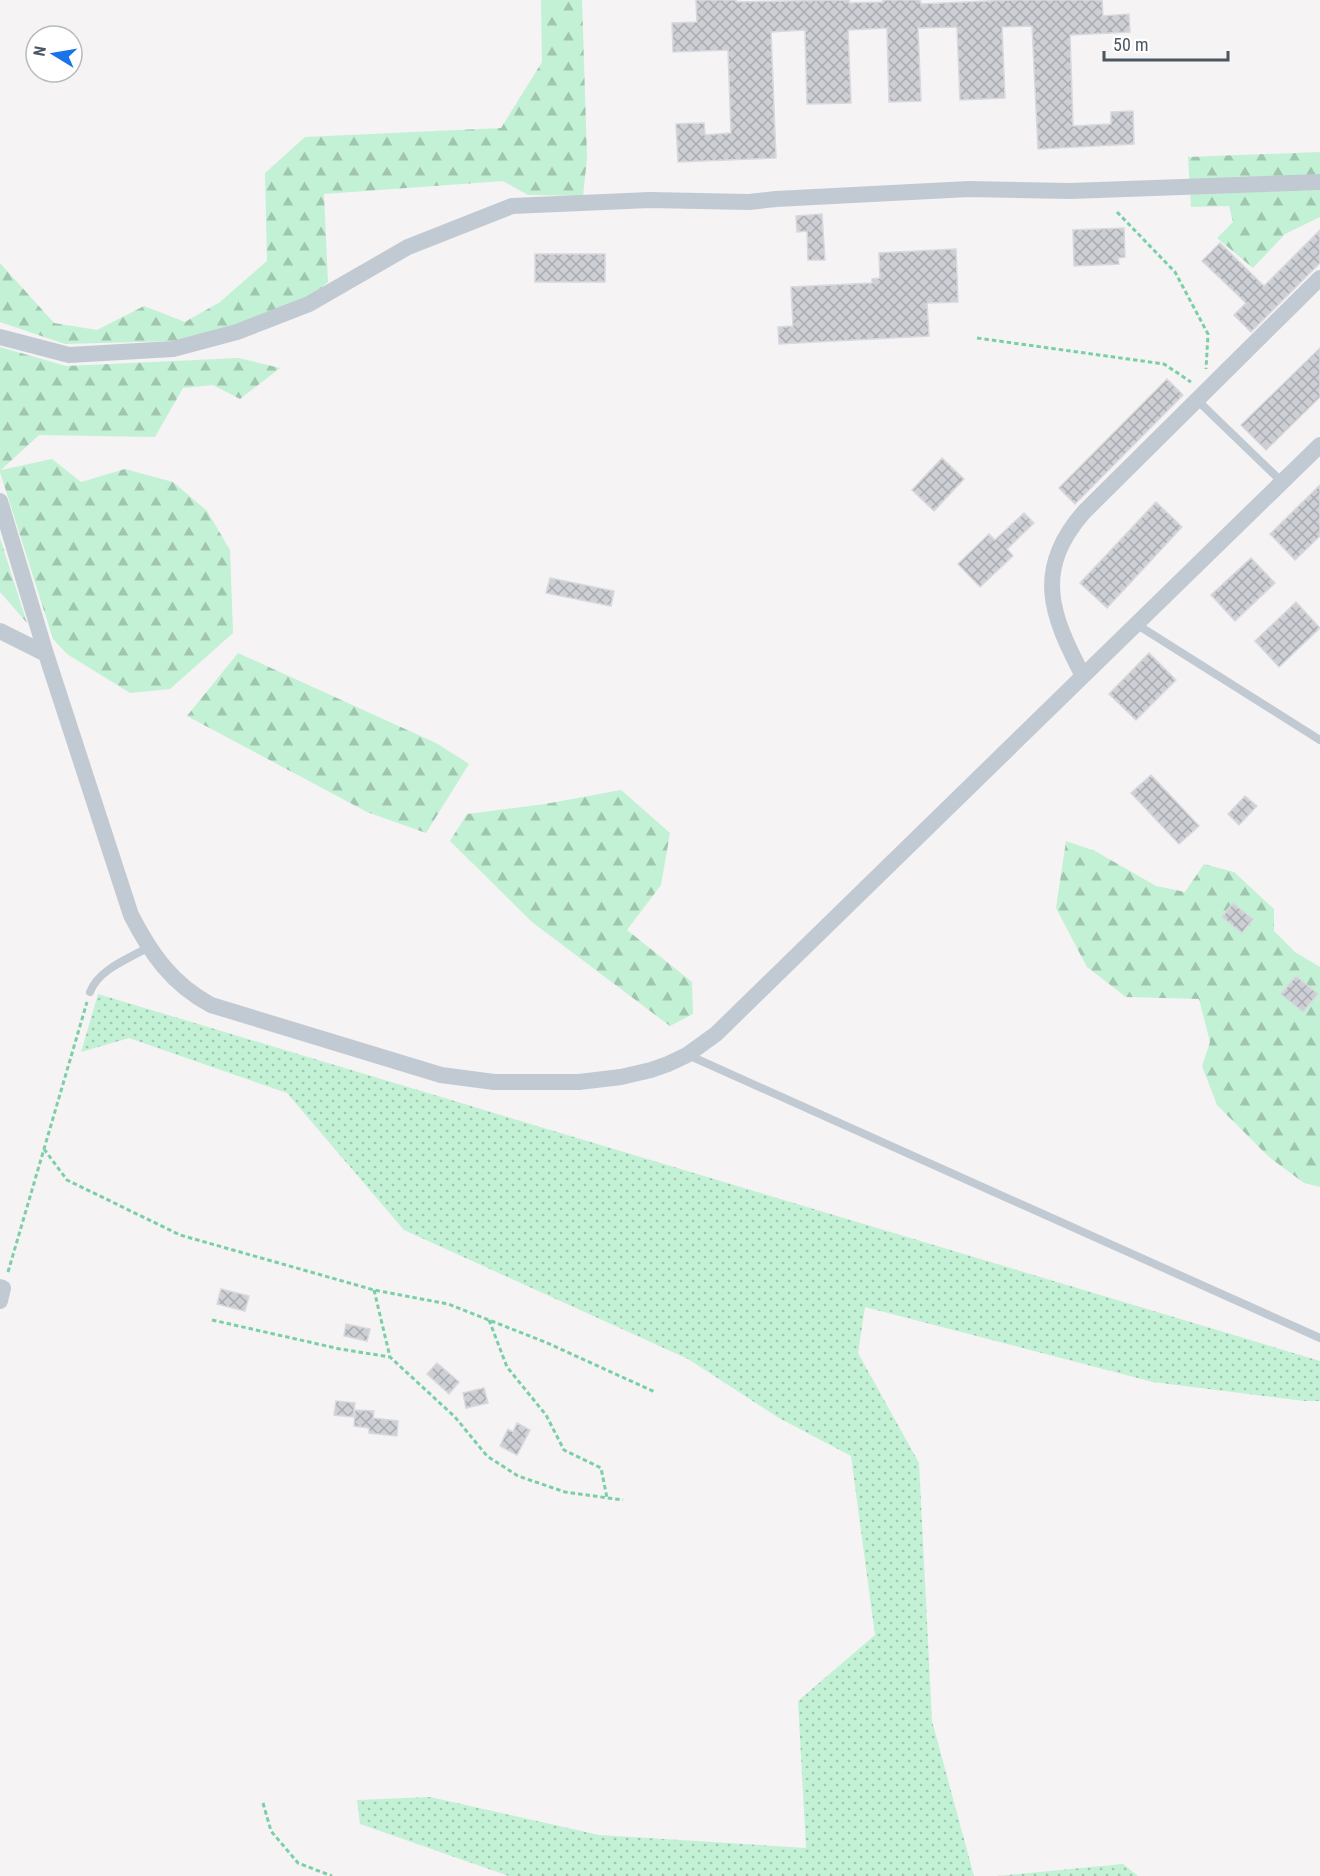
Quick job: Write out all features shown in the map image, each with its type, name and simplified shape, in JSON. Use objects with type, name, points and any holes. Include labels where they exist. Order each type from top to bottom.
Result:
[{"type":"street","points":[[0,336],[69,355],[173,349],[237,332],[309,304],[408,247],[513,207],[650,200],[749,202],[969,189],[1070,191],[1320,182]]},
{"type":"street","points":[[1083,676],[1061,632],[1052,596],[1054,569],[1062,543],[1084,512],[1320,278]]},
{"type":"street","points":[[0,501],[46,654],[131,915],[159,962],[178,982],[211,1005],[454,1078],[494,1082],[579,1082],[621,1077],[651,1070],[687,1055],[716,1034],[1320,445]]},
{"type":"street","points":[[0,631],[46,654]]},
{"type":"lane","points":[[1201,396],[1282,482]]},
{"type":"lane","points":[[1136,624],[1320,740]]},
{"type":"lane","points":[[90,992],[98,977],[149,947]]},
{"type":"lane","points":[[687,1055],[1320,1338]]},
{"type":"path","points":[[1117,213],[1175,272],[1208,334],[1201,396]]},
{"type":"path","points":[[977,338],[1164,364],[1201,396]]},
{"type":"path","points":[[1,1292],[90,992]]},
{"type":"path","points":[[44,1149],[67,1180],[180,1234],[374,1290],[448,1304],[545,1342],[655,1392]]},
{"type":"path","points":[[374,1290],[390,1357]]},
{"type":"path","points":[[212,1320],[340,1349],[390,1357],[455,1417],[487,1456],[518,1476],[565,1492],[623,1500]]},
{"type":"path","points":[[489,1320],[507,1367],[546,1415],[564,1450],[601,1468],[607,1498]]},
{"type":"path","points":[[263,1803],[271,1831],[298,1863],[332,1876]]},
{"type":"green space","points":[[541,0],[582,0],[587,158],[583,196],[528,195],[503,181],[324,194],[328,282],[300,308],[173,341],[65,344],[0,322],[0,263],[54,323],[97,330],[144,306],[185,322],[220,302],[267,261],[265,173],[305,137],[501,128],[542,62]]},
{"type":"green space","points":[[1320,152],[1320,217],[1285,234],[1253,268],[1217,238],[1233,222],[1229,206],[1191,207],[1188,157]]},
{"type":"green space","points":[[0,347],[66,366],[239,358],[280,368],[240,399],[213,385],[183,388],[155,437],[39,435],[1,470],[52,459],[81,482],[125,469],[173,482],[207,511],[230,550],[233,633],[170,689],[130,693],[67,654],[53,639],[0,472]]},
{"type":"green space","points":[[0,538],[27,623],[0,592]]},
{"type":"green space","points":[[238,653],[438,744],[469,764],[426,833],[367,812],[187,716]]},
{"type":"green space","points":[[621,790],[670,833],[661,885],[627,930],[692,982],[693,1014],[670,1026],[532,922],[450,841],[467,814],[545,804]]},
{"type":"green space","points":[[1066,841],[1095,851],[1156,886],[1185,892],[1204,864],[1234,872],[1274,909],[1274,931],[1295,952],[1320,967],[1320,1187],[1304,1183],[1269,1157],[1217,1105],[1202,1066],[1210,1042],[1199,999],[1126,997],[1087,967],[1056,908]]},
{"type":"green space","points":[[98,994],[1320,1361],[1320,1401],[1153,1382],[865,1307],[858,1353],[919,1463],[932,1721],[974,1876],[509,1876],[360,1824],[357,1800],[430,1797],[599,1835],[806,1848],[798,1701],[875,1635],[851,1456],[779,1418],[688,1359],[404,1230],[287,1093],[129,1038],[81,1052]]},
{"type":"green space","points":[[1123,1864],[1138,1876],[997,1876]]},
{"type":"building","points":[[696,0],[736,0],[736,2],[849,0],[849,3],[920,0],[921,4],[1012,0],[1102,0],[1103,16],[1129,14],[1130,32],[1070,35],[1073,126],[1111,124],[1111,112],[1133,111],[1134,144],[1038,149],[1032,26],[1002,27],[1005,98],[960,100],[957,27],[918,28],[921,101],[889,102],[887,28],[848,30],[851,103],[807,104],[805,30],[771,32],[776,158],[678,162],[676,124],[704,123],[705,135],[731,133],[728,50],[673,52],[672,23],[697,22]]},
{"type":"building","points":[[822,214],[825,260],[808,260],[807,231],[797,232],[796,216]]},
{"type":"building","points":[[1124,228],[1125,257],[1118,258],[1119,264],[1074,266],[1073,230]]},
{"type":"building","points":[[1320,230],[1320,263],[1251,332],[1234,315],[1246,303],[1202,261],[1220,243],[1264,286]]},
{"type":"building","points":[[956,249],[958,302],[927,303],[929,336],[779,344],[778,327],[793,326],[791,287],[872,283],[872,279],[880,278],[879,253]]},
{"type":"building","points":[[535,254],[605,254],[605,282],[535,282]]},
{"type":"building","points":[[1320,348],[1320,397],[1266,450],[1241,425]]},
{"type":"building","points":[[1167,379],[1183,395],[1075,504],[1059,488]]},
{"type":"building","points":[[942,458],[964,479],[934,511],[912,490]]},
{"type":"building","points":[[1320,485],[1320,536],[1295,560],[1270,534]]},
{"type":"building","points":[[1156,502],[1182,527],[1107,608],[1080,583]]},
{"type":"building","points":[[1024,513],[1034,523],[1007,549],[1013,556],[980,587],[958,564],[989,534],[995,540]]},
{"type":"building","points":[[1251,558],[1275,583],[1235,621],[1211,595]]},
{"type":"building","points":[[550,578],[614,591],[611,606],[546,593]]},
{"type":"building","points":[[1296,602],[1320,628],[1279,667],[1255,641]]},
{"type":"building","points":[[1149,653],[1176,680],[1136,720],[1109,694]]},
{"type":"building","points":[[1151,775],[1199,826],[1179,844],[1131,793]]},
{"type":"building","points":[[1245,796],[1257,806],[1239,825],[1228,814]]},
{"type":"building","points":[[1233,903],[1253,919],[1242,933],[1222,917]]},
{"type":"building","points":[[1296,976],[1318,994],[1303,1012],[1281,994]]},
{"type":"building","points":[[221,1289],[249,1296],[245,1311],[217,1304]]},
{"type":"building","points":[[346,1324],[370,1329],[367,1341],[344,1336]]},
{"type":"building","points":[[437,1363],[459,1382],[449,1394],[427,1374]]},
{"type":"building","points":[[484,1388],[488,1403],[466,1408],[463,1393]]},
{"type":"building","points":[[336,1401],[355,1403],[353,1417],[334,1415]]},
{"type":"building","points":[[355,1410],[374,1411],[373,1418],[398,1421],[397,1436],[369,1433],[369,1428],[354,1426]]},
{"type":"building","points":[[517,1423],[530,1430],[517,1455],[500,1446],[508,1429],[513,1432]]}]
